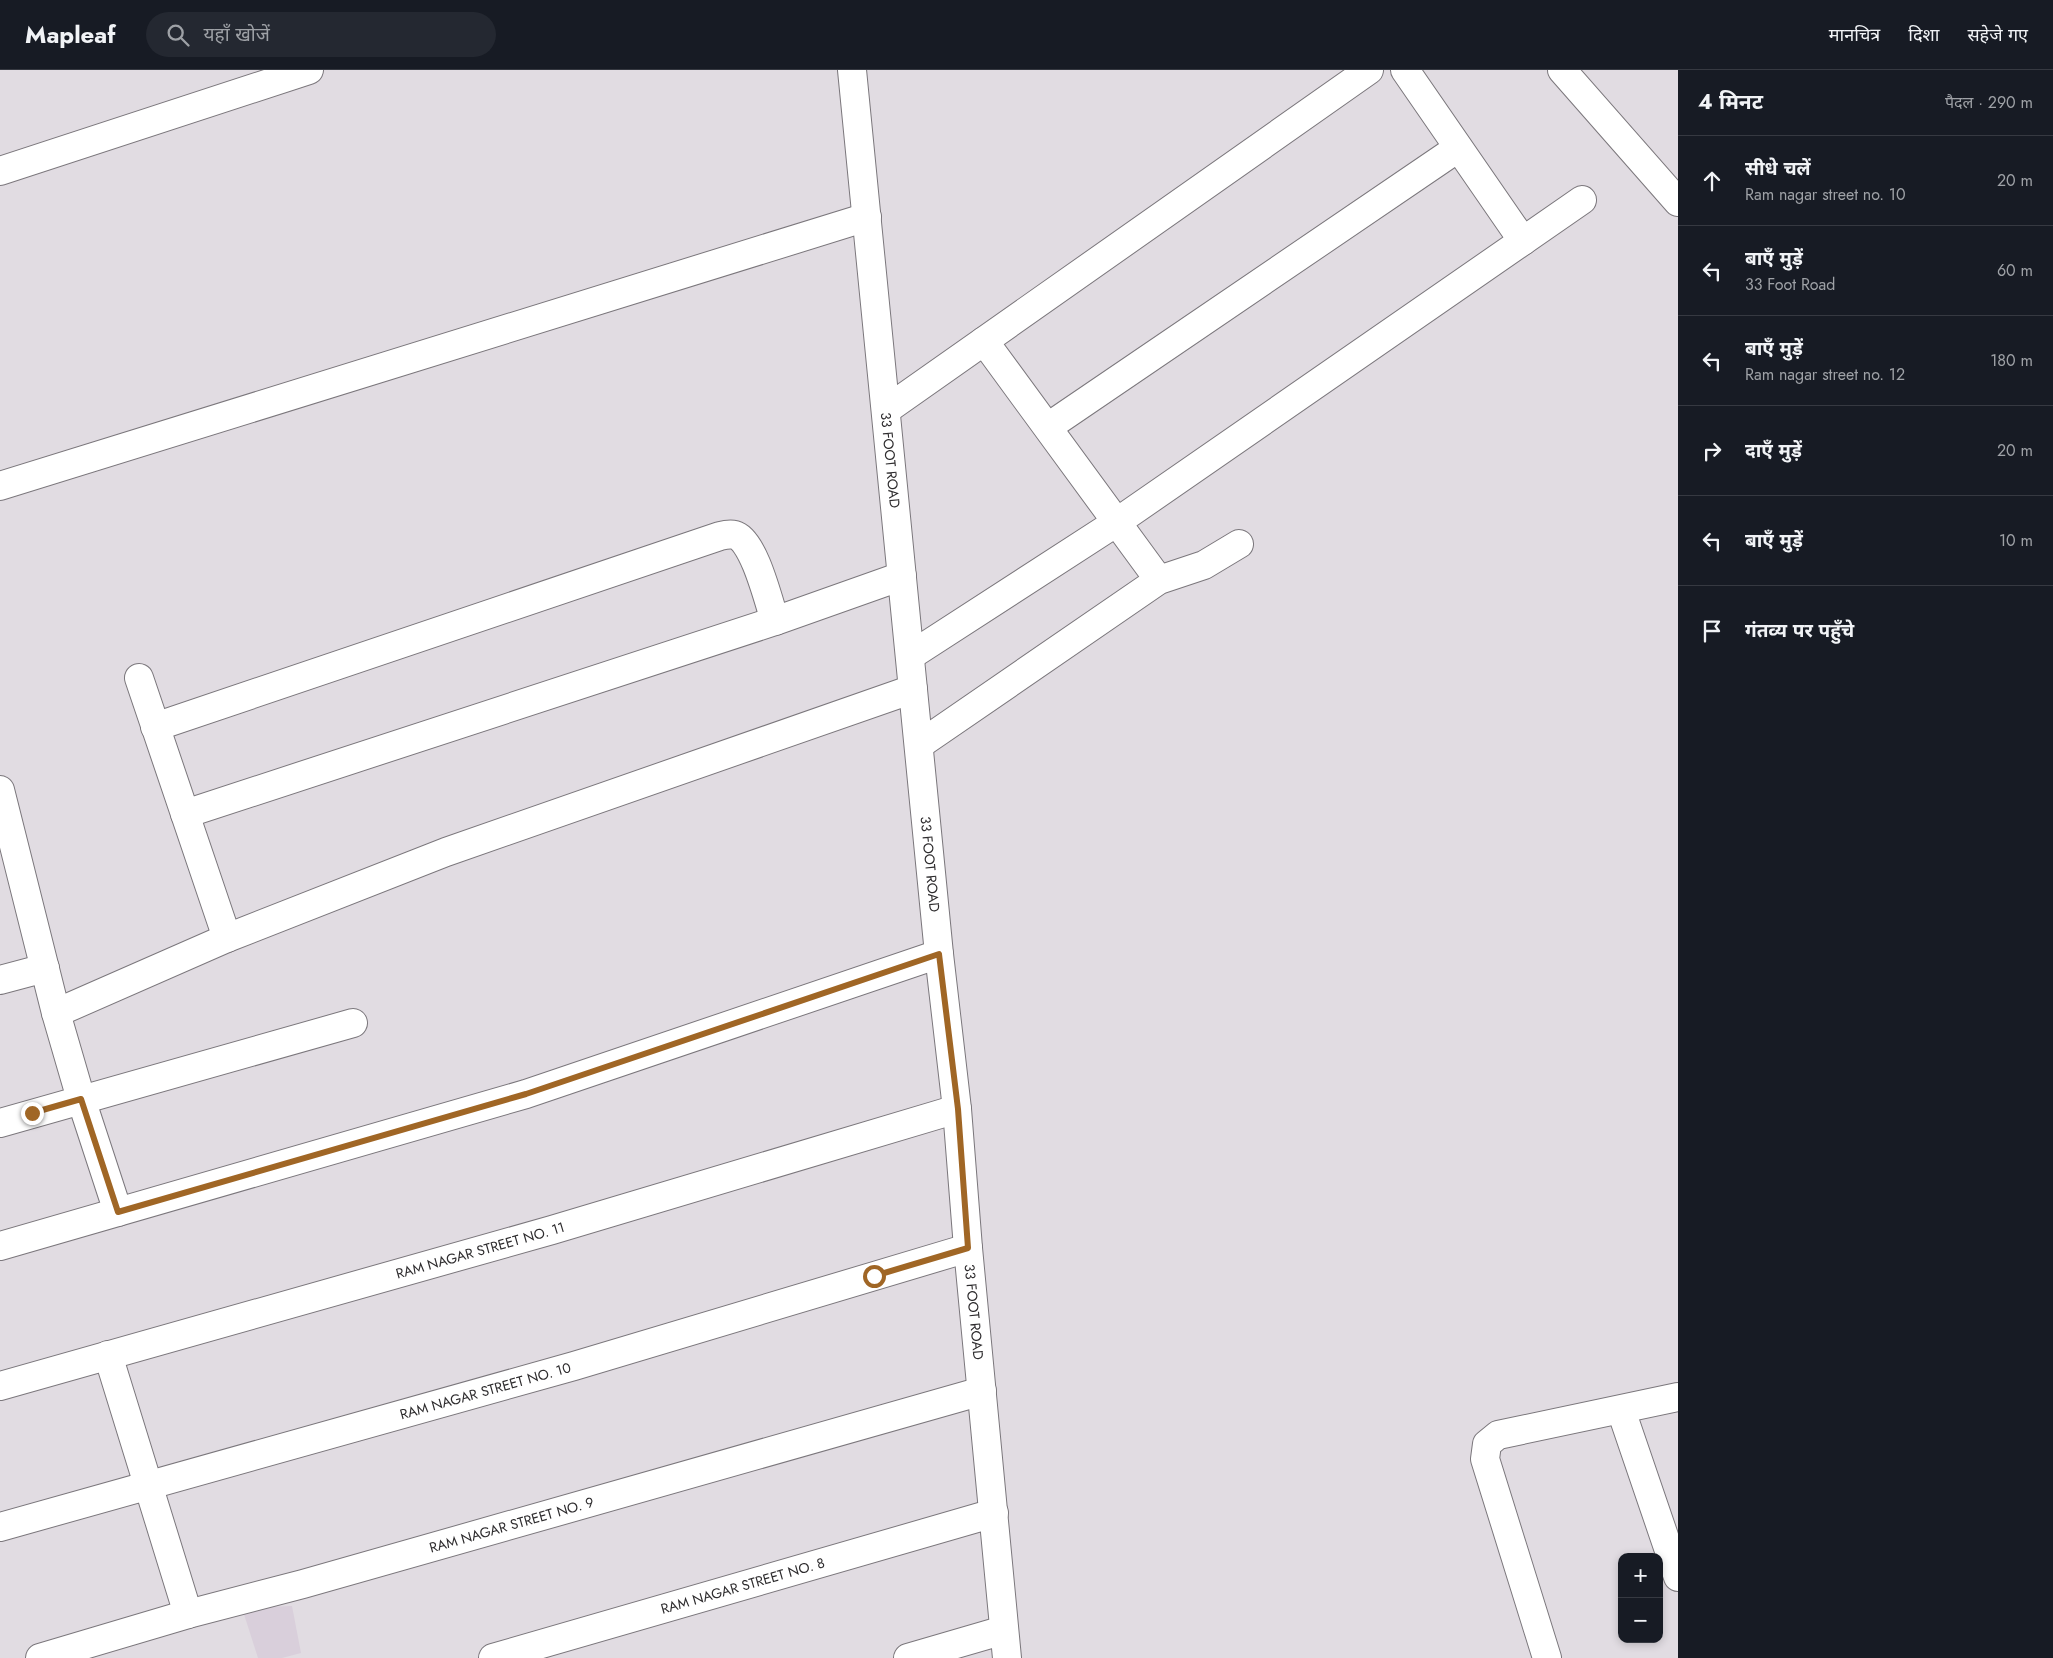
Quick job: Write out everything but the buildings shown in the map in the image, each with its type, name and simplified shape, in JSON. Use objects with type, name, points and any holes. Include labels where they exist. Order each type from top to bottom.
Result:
[{"type":"street","points":[[0,171],[310,70]]},
{"type":"street","name":"33 FOOT ROAD","points":[[852,70],[939,954],[958,1109],[968,1248],[1007,1658]]},
{"type":"street","points":[[886,410],[1369,70]]},
{"type":"street","points":[[1405,70],[1523,241]]},
{"type":"street","points":[[1562,70],[1673,187]]},
{"type":"street","points":[[1048,427],[1458,148]]},
{"type":"street","points":[[910,656],[1117,522],[1582,200]]},
{"type":"street","points":[[0,486],[867,217]]},
{"type":"street","points":[[984,341],[1159,580]]},
{"type":"street","points":[[155,727],[720,536],[736,535],[746,542],[752,553],[774,621]]},
{"type":"street","points":[[918,745],[1159,580],[1204,565],[1239,544]]},
{"type":"street","points":[[185,814],[774,621],[902,576]]},
{"type":"street","points":[[138,678],[227,938]]},
{"type":"street","points":[[56,1013],[227,938],[446,852],[913,689]]},
{"type":"street","points":[[0,790],[6,838],[45,968],[81,1099],[118,1212]]},
{"type":"street","points":[[0,1246],[526,1094],[939,954]]},
{"type":"street","points":[[0,980],[45,968]]},
{"type":"street","points":[[0,1123],[353,1023]]},
{"type":"street","name":"RAM NAGAR STREET NO. 11","points":[[0,1386],[552,1230],[958,1109]]},
{"type":"street","name":"RAM NAGAR STREET NO. 10","points":[[0,1527],[574,1366],[968,1248]]},
{"type":"street","points":[[108,1355],[188,1614]]},
{"type":"street","name":"RAM NAGAR STREET NO. 9","points":[[40,1658],[188,1614],[313,1581],[982,1391]]},
{"type":"street","points":[[1547,1658],[1485,1459],[1487,1444],[1498,1434],[1678,1397]]},
{"type":"street","points":[[1621,1410],[1678,1577]]},
{"type":"street","name":"RAM NAGAR STREET NO. 8","points":[[492,1658],[994,1512]]},
{"type":"street","points":[[908,1658],[1004,1630]]},
{"type":"shaded area","points":[[292,1606],[301,1653],[282,1658],[258,1658],[242,1608]]},
{"type":"route","points":[[32,1113],[81,1099],[118,1212],[526,1094],[939,954],[958,1109],[968,1248],[874,1276]]}]
